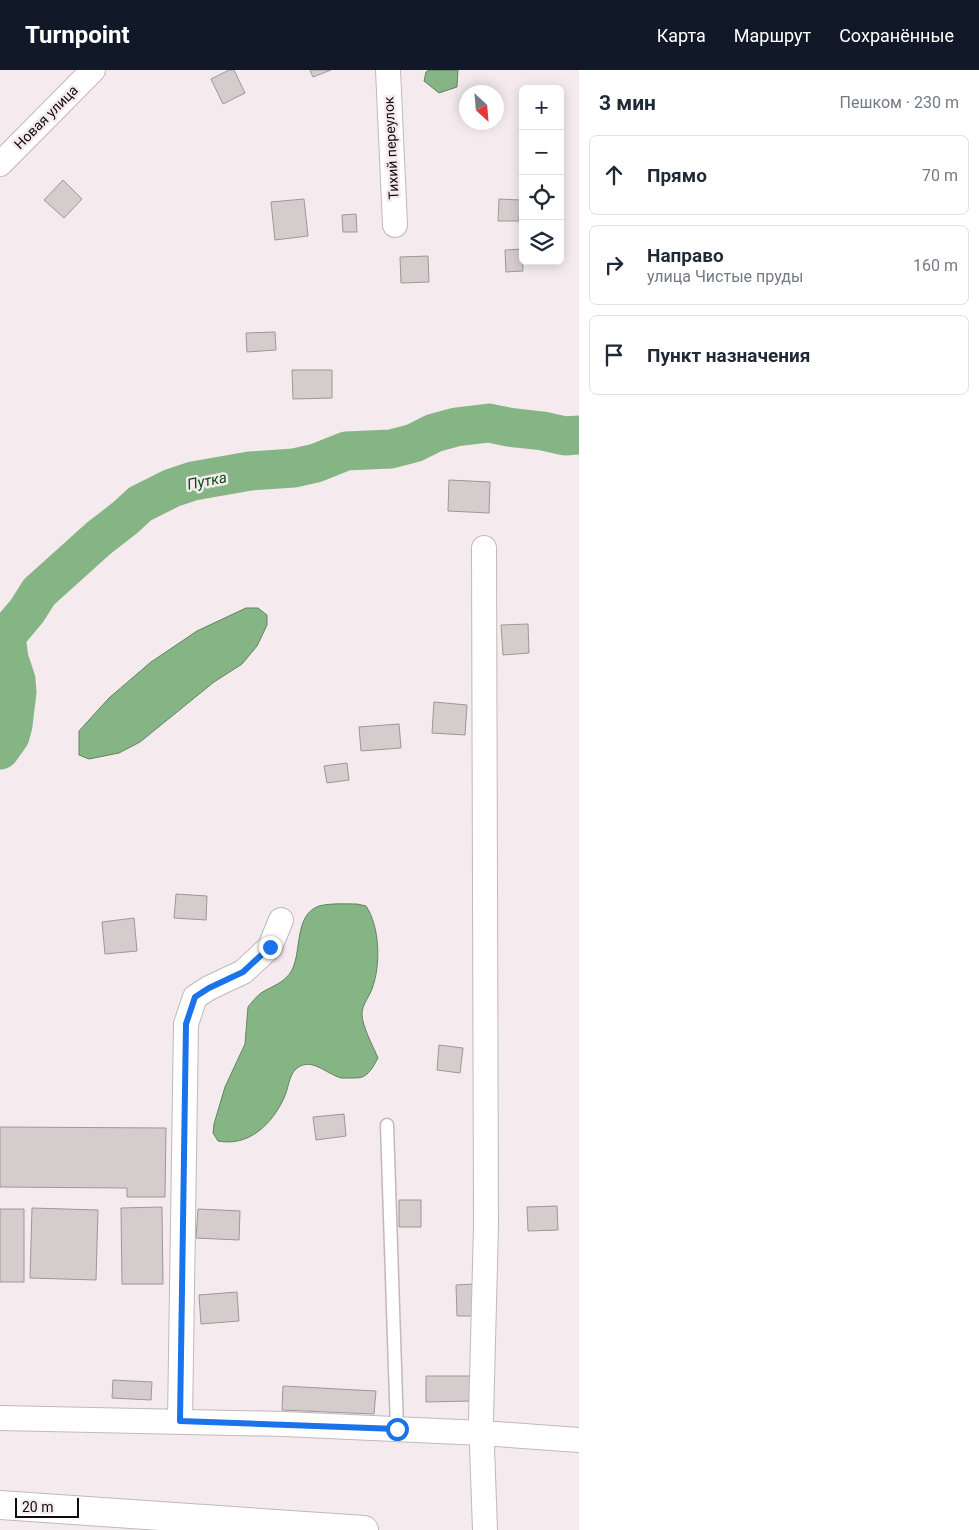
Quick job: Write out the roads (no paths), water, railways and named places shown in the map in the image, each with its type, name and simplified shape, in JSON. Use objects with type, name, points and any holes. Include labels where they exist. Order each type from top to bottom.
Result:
[{"type":"main road","points":[[0,1505],[364,1530]]},
{"type":"street","name":"Новая улица","points":[[0,164],[93,70]]},
{"type":"street","name":"Тихий переулок","points":[[388,70],[395,225]]},
{"type":"street","points":[[484,548],[486,1226],[482,1433],[485,1530]]},
{"type":"street","points":[[180,1421],[186,1024],[195,997],[209,988],[243,972],[270,947],[281,920]]},
{"type":"street","points":[[0,1418],[180,1421],[397,1429],[579,1440]]},
{"type":"lane","points":[[387,1125],[397,1429]]},
{"type":"waterway","name":"Путка","points":[[0,750],[10,736],[17,692],[6,636],[27,611],[39,592],[140,504],[172,488],[193,481],[250,471],[294,468],[316,463],[346,451],[391,449],[414,443],[434,433],[456,427],[489,423],[565,436],[579,435]]}]
